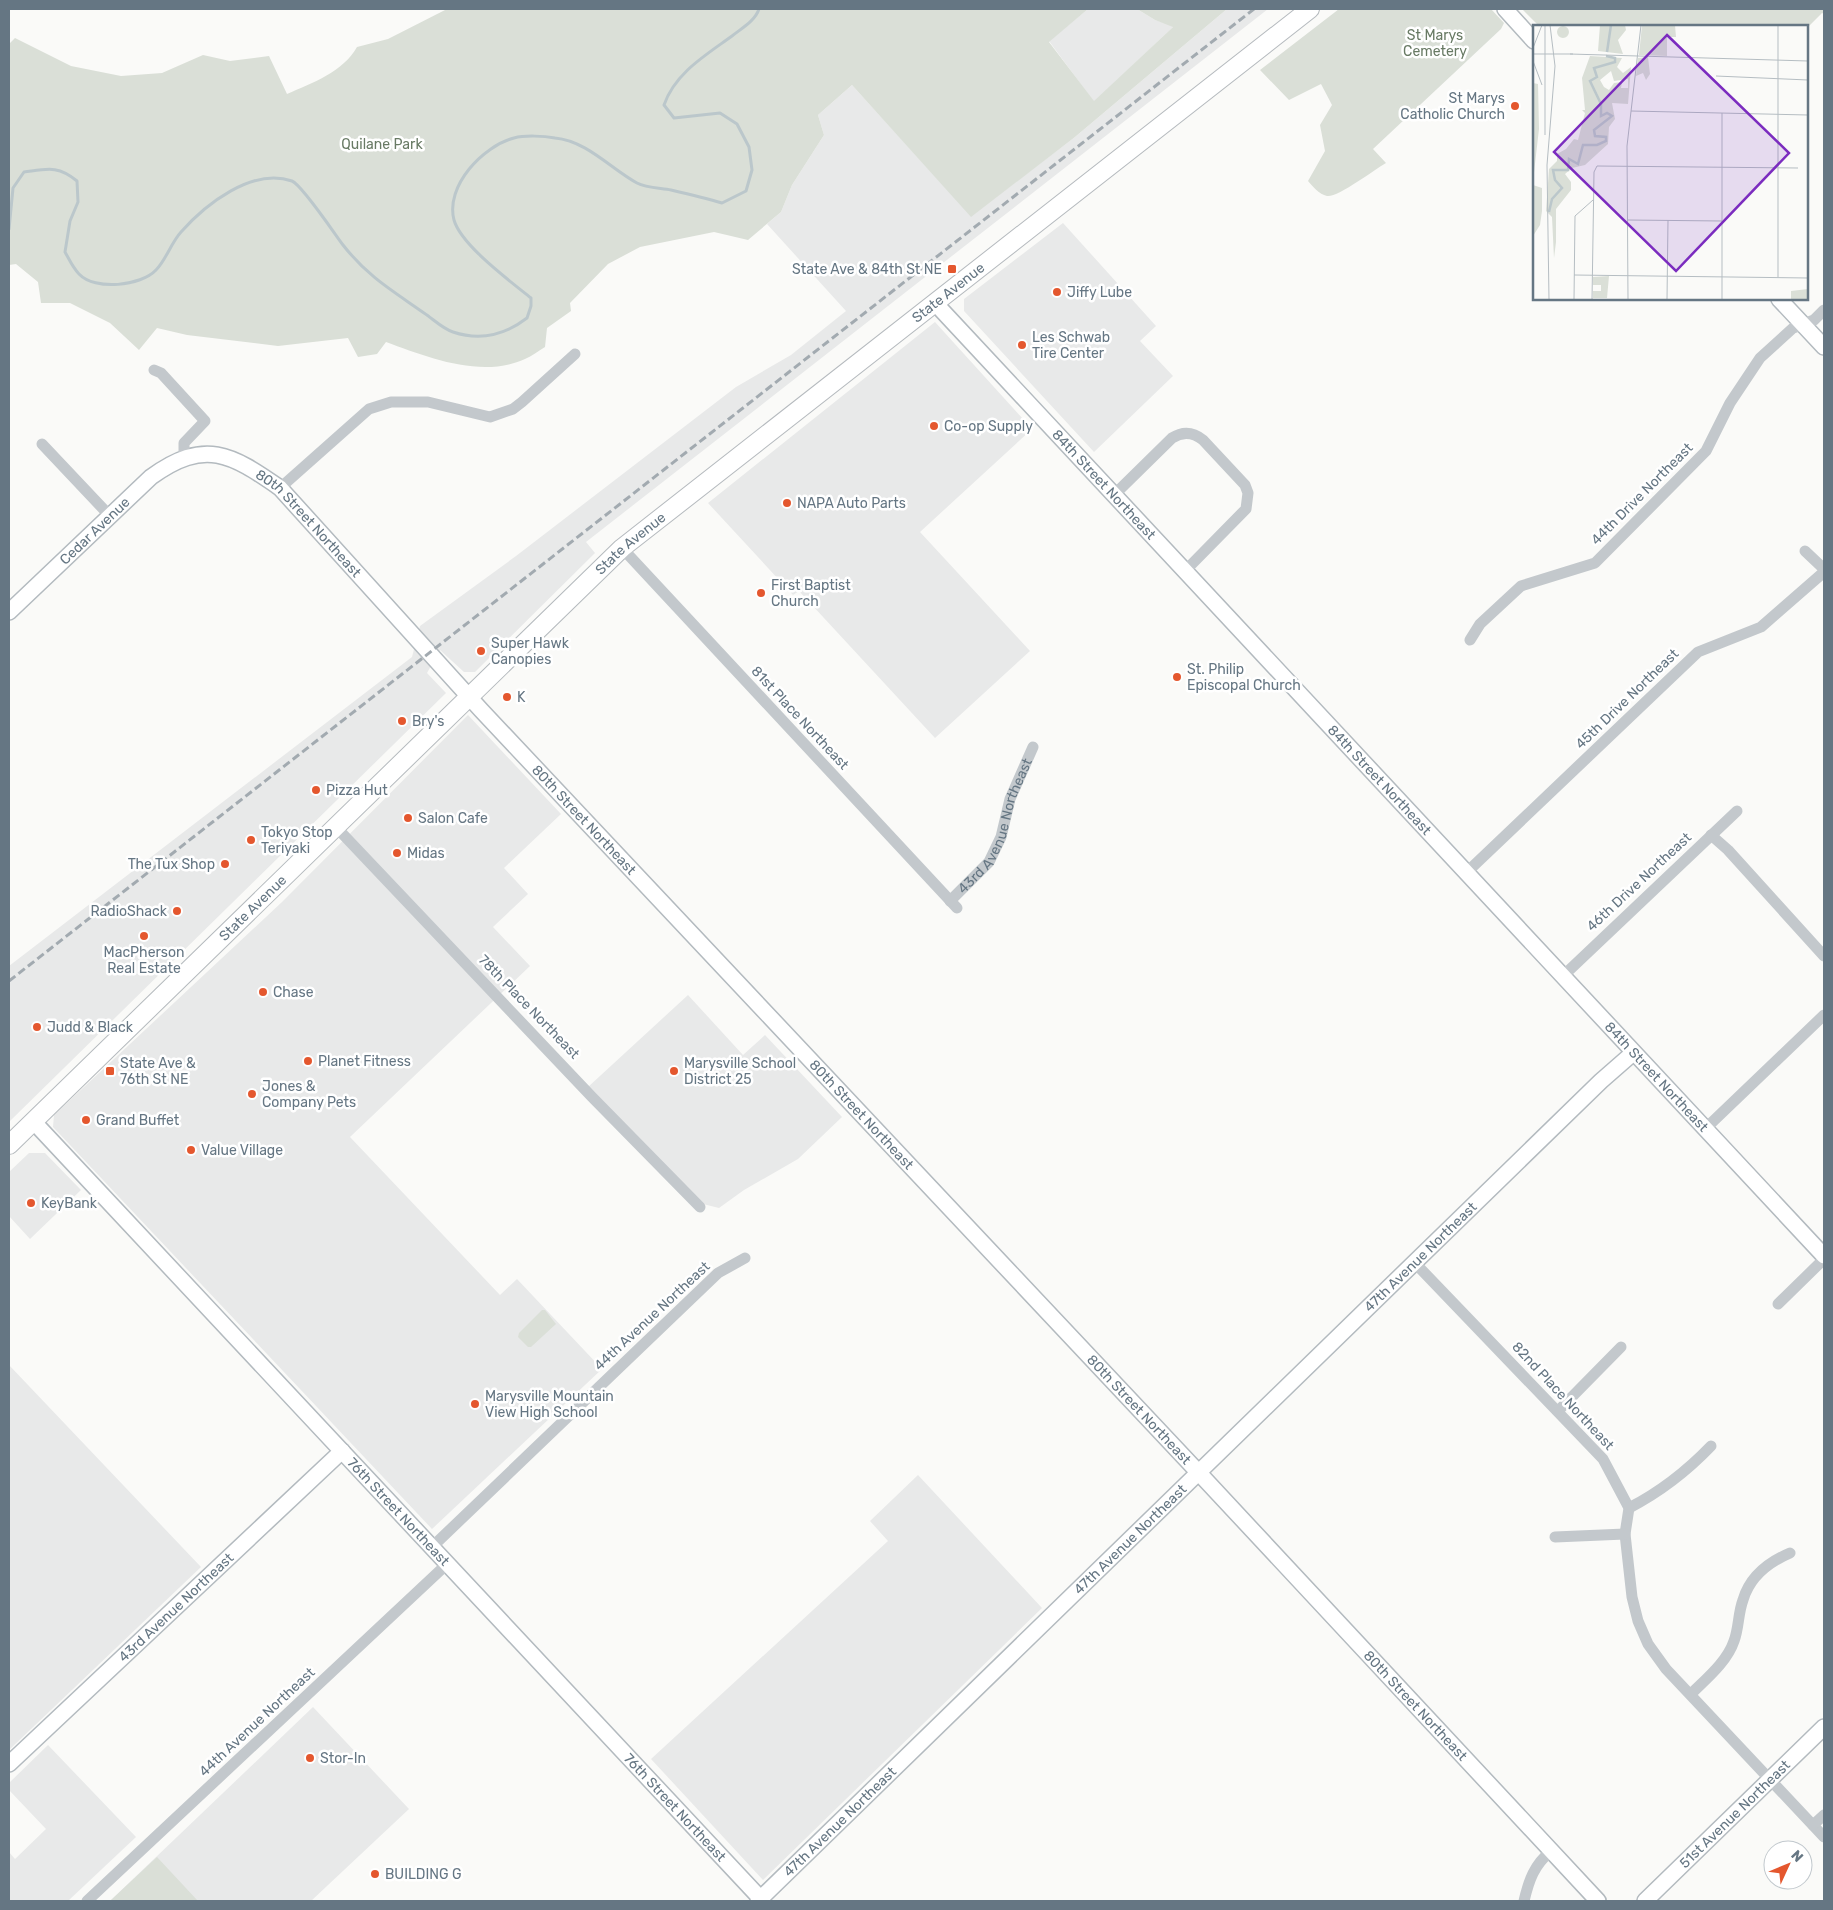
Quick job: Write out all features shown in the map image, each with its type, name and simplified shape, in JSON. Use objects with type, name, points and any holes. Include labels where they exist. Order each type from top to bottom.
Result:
[{"type":"main road","name":"State Avenue","points":[[9,1145],[622,548],[1310,9]]},
{"type":"street","points":[[1504,9],[1533,40]]},
{"type":"street","points":[[1780,300],[1824,347]]},
{"type":"street","name":"84th Street Northeast","points":[[935,303],[1824,1258]]},
{"type":"street","name":"44th Drive Northeast","points":[[1470,640],[1480,624],[1521,586],[1595,563],[1706,451],[1730,402],[1760,358],[1793,328],[1804,324],[1824,310]]},
{"type":"street","points":[[280,488],[369,409],[391,402],[428,402],[490,418],[522,402],[575,354]]},
{"type":"street","points":[[154,370],[161,373],[205,421],[184,443],[184,457]]},
{"type":"street","points":[[1114,495],[1172,438],[1185,433],[1203,440],[1244,485],[1248,492],[1246,509],[1185,570]]},
{"type":"street","points":[[42,444],[109,516]]},
{"type":"street","name":"80th Street Northeast","points":[[184,457],[214,454],[231,458],[244,463],[280,488],[470,698],[1199,1473],[1598,1901]]},
{"type":"street","name":"Cedar Avenue","points":[[9,612],[151,477],[170,463],[184,457]]},
{"type":"street","name":"81st Place Northeast","points":[[622,548],[954,904]]},
{"type":"street","name":"45th Drive Northeast","points":[[1466,872],[1698,652],[1761,627],[1824,571],[1806,551]]},
{"type":"street","name":"43rd Avenue Northeast","points":[[954,904],[989,862],[1001,838],[1010,799],[1033,747]]},
{"type":"street","name":"46th Drive Northeast","points":[[1562,976],[1736,811]]},
{"type":"street","name":"78th Place Northeast","points":[[336,827],[592,1097],[700,1207]]},
{"type":"street","points":[[1710,835],[1728,850],[1824,956]]},
{"type":"street","points":[[1705,1129],[1824,1015]]},
{"type":"street","name":"47th Avenue Northeast","points":[[761,1900],[1601,1080],[1633,1053]]},
{"type":"street","name":"76th Street Northeast","points":[[34,1121],[761,1900]]},
{"type":"street","name":"44th Avenue Northeast","points":[[432,1547],[718,1273],[745,1258]]},
{"type":"street","points":[[1778,1304],[1824,1258]]},
{"type":"street","name":"82nd Place Northeast","points":[[1414,1262],[1603,1459],[1629,1508]]},
{"type":"street","points":[[1558,1411],[1621,1347]]},
{"type":"street","points":[[1711,1446],[1694,1464],[1652,1496],[1629,1508],[1626,1534],[1632,1596],[1638,1621],[1648,1644],[1666,1669],[1824,1837]]},
{"type":"street","name":"43rd Avenue Northeast","points":[[9,1764],[342,1451]]},
{"type":"street","points":[[1555,1537],[1626,1534]]},
{"type":"street","points":[[1690,1694],[1718,1667],[1734,1642],[1742,1600],[1750,1583],[1771,1562],[1790,1553]]},
{"type":"street","name":"44th Avenue Northeast","points":[[88,1901],[447,1564]]},
{"type":"street","name":"51st Avenue Northeast","points":[[1645,1901],[1824,1727]]},
{"type":"street","points":[[1813,1825],[1824,1815]]},
{"type":"street","points":[[1524,1901],[1529,1880],[1539,1862],[1551,1851]]},
{"type":"shaded area","points":[[1088,9],[1137,9],[1155,20],[1174,26],[1094,102],[1049,41]]},
{"type":"shaded area","points":[[1227,9],[1268,9],[586,542],[595,553],[475,672],[464,672],[440,650],[427,673],[446,693],[9,1122],[9,966],[412,657],[420,626],[516,556],[736,387],[791,355],[846,311],[767,224],[781,212],[792,185],[824,135],[818,115],[852,85],[971,216],[1075,137]]},
{"type":"shaded area","points":[[1063,223],[1156,326],[1140,341],[1173,376],[1094,452],[964,311],[964,299]]},
{"type":"shaded area","points":[[935,322],[1032,429],[920,532],[1030,651],[935,738],[799,591],[793,595],[708,503]]},
{"type":"shaded area","points":[[468,715],[561,814],[504,868],[528,894],[493,927],[530,966],[350,1137],[500,1295],[517,1279],[602,1369],[432,1529],[53,1127],[54,1115],[282,902]]},
{"type":"shaded area","points":[[688,995],[743,1055],[765,1035],[842,1117],[798,1159],[744,1190],[719,1208],[703,1204],[588,1087]]},
{"type":"shaded area","points":[[29,1153],[45,1153],[81,1190],[30,1239],[9,1216],[9,1172]]},
{"type":"shaded area","points":[[9,1365],[201,1567],[9,1750]]},
{"type":"shaded area","points":[[918,1475],[1042,1608],[763,1880],[651,1759],[888,1541],[870,1521]]},
{"type":"shaded area","name":"Stor-In","points":[[313,1707],[409,1809],[311,1901],[110,1901]]},
{"type":"shaded area","points":[[48,1745],[136,1837],[68,1901],[9,1901],[9,1852],[15,1859],[46,1829],[9,1790],[9,1783]]},
{"type":"green space","name":"Quilane Park","points":[[447,9],[1088,9],[1049,42],[1094,101],[1173,27],[1155,20],[1137,9],[1227,9],[1075,137],[971,217],[852,85],[818,115],[824,135],[792,185],[781,212],[748,240],[714,232],[640,247],[608,264],[570,303],[571,311],[547,328],[545,347],[528,358],[508,365],[490,367],[454,364],[386,342],[377,354],[358,357],[348,338],[278,346],[187,335],[157,328],[139,350],[110,323],[70,303],[41,303],[38,282],[16,264],[9,265],[9,44],[15,38],[71,66],[121,76],[162,73],[203,55],[230,61],[269,56],[287,94],[335,70],[351,56],[357,47],[388,39]]},
{"type":"green space","name":"St Marys Cemetery","points":[[1339,9],[1491,9],[1504,23],[1501,29],[1373,149],[1386,163],[1339,193],[1327,196],[1319,192],[1308,181],[1325,151],[1320,125],[1332,105],[1321,84],[1289,100],[1260,70]]},
{"type":"green space","points":[[1522,9],[1824,9],[1824,14],[1822,13],[1808,27],[1808,25],[1538,25]]},
{"type":"green space","points":[[542,1310],[545,1310],[556,1324],[531,1347],[528,1347],[518,1337],[519,1333]]},
{"type":"green space","points":[[157,1857],[198,1901],[111,1900]]},
{"type":"waterway","points":[[9,229],[13,188],[24,172],[52,169],[64,172],[77,181],[78,202],[70,221],[65,252],[71,263],[79,274],[96,283],[129,283],[140,280],[156,270],[174,241],[191,221],[230,191],[261,179],[277,178],[292,181],[297,184],[310,200],[352,256],[371,275],[449,331],[473,336],[492,335],[510,329],[527,318],[531,306],[531,298],[487,262],[458,230],[454,220],[455,194],[469,169],[479,158],[502,142],[518,137],[546,137],[567,140],[578,144],[627,177],[645,186],[671,190],[722,203],[746,191],[752,170],[749,147],[737,124],[720,113],[674,118],[664,105],[683,74],[748,24],[759,9]]},
{"type":"railway","points":[[9,981],[1254,9]]},
{"type":"place","name":"St Marys Catholic Church","points":[[1515,106]]},
{"type":"place","name":"State Ave & 84th St NE","points":[[952,269]]},
{"type":"place","name":"Jiffy Lube","points":[[1057,292]]},
{"type":"place","name":"Les Schwab Tire Center","points":[[1022,345]]},
{"type":"place","name":"Co-op Supply","points":[[934,426]]},
{"type":"place","name":"NAPA Auto Parts","points":[[787,503]]},
{"type":"place","name":"First Baptist Church","points":[[761,593]]},
{"type":"place","name":"Super Hawk Canopies","points":[[481,651]]},
{"type":"place","name":"St. Philip Episcopal Church","points":[[1177,677]]},
{"type":"place","name":"K","points":[[507,697]]},
{"type":"place","name":"Bry's","points":[[402,721]]},
{"type":"place","name":"Pizza Hut","points":[[316,790]]},
{"type":"place","name":"Salon Cafe","points":[[408,818]]},
{"type":"place","name":"Tokyo Stop Teriyaki","points":[[251,840]]},
{"type":"place","name":"Midas","points":[[397,853]]},
{"type":"place","name":"The Tux Shop","points":[[225,864]]},
{"type":"place","name":"RadioShack","points":[[177,911]]},
{"type":"place","name":"MacPherson Real Estate","points":[[144,936]]},
{"type":"place","name":"Chase","points":[[263,992]]},
{"type":"place","name":"Judd & Black","points":[[37,1027]]},
{"type":"place","name":"Planet Fitness","points":[[308,1061]]},
{"type":"place","name":"State Ave & 76th St NE","points":[[110,1071]]},
{"type":"place","name":"Marysville School District 25","points":[[674,1071]]},
{"type":"place","name":"Jones & Company Pets","points":[[252,1094]]},
{"type":"place","name":"Grand Buffet","points":[[86,1120]]},
{"type":"place","name":"Value Village","points":[[191,1150]]},
{"type":"place","name":"KeyBank","points":[[31,1203]]},
{"type":"place","name":"Marysville Mountain View High School","points":[[475,1404]]},
{"type":"place","name":"Stor-In","points":[[310,1758]]},
{"type":"place","name":"BUILDING G","points":[[375,1874]]}]
